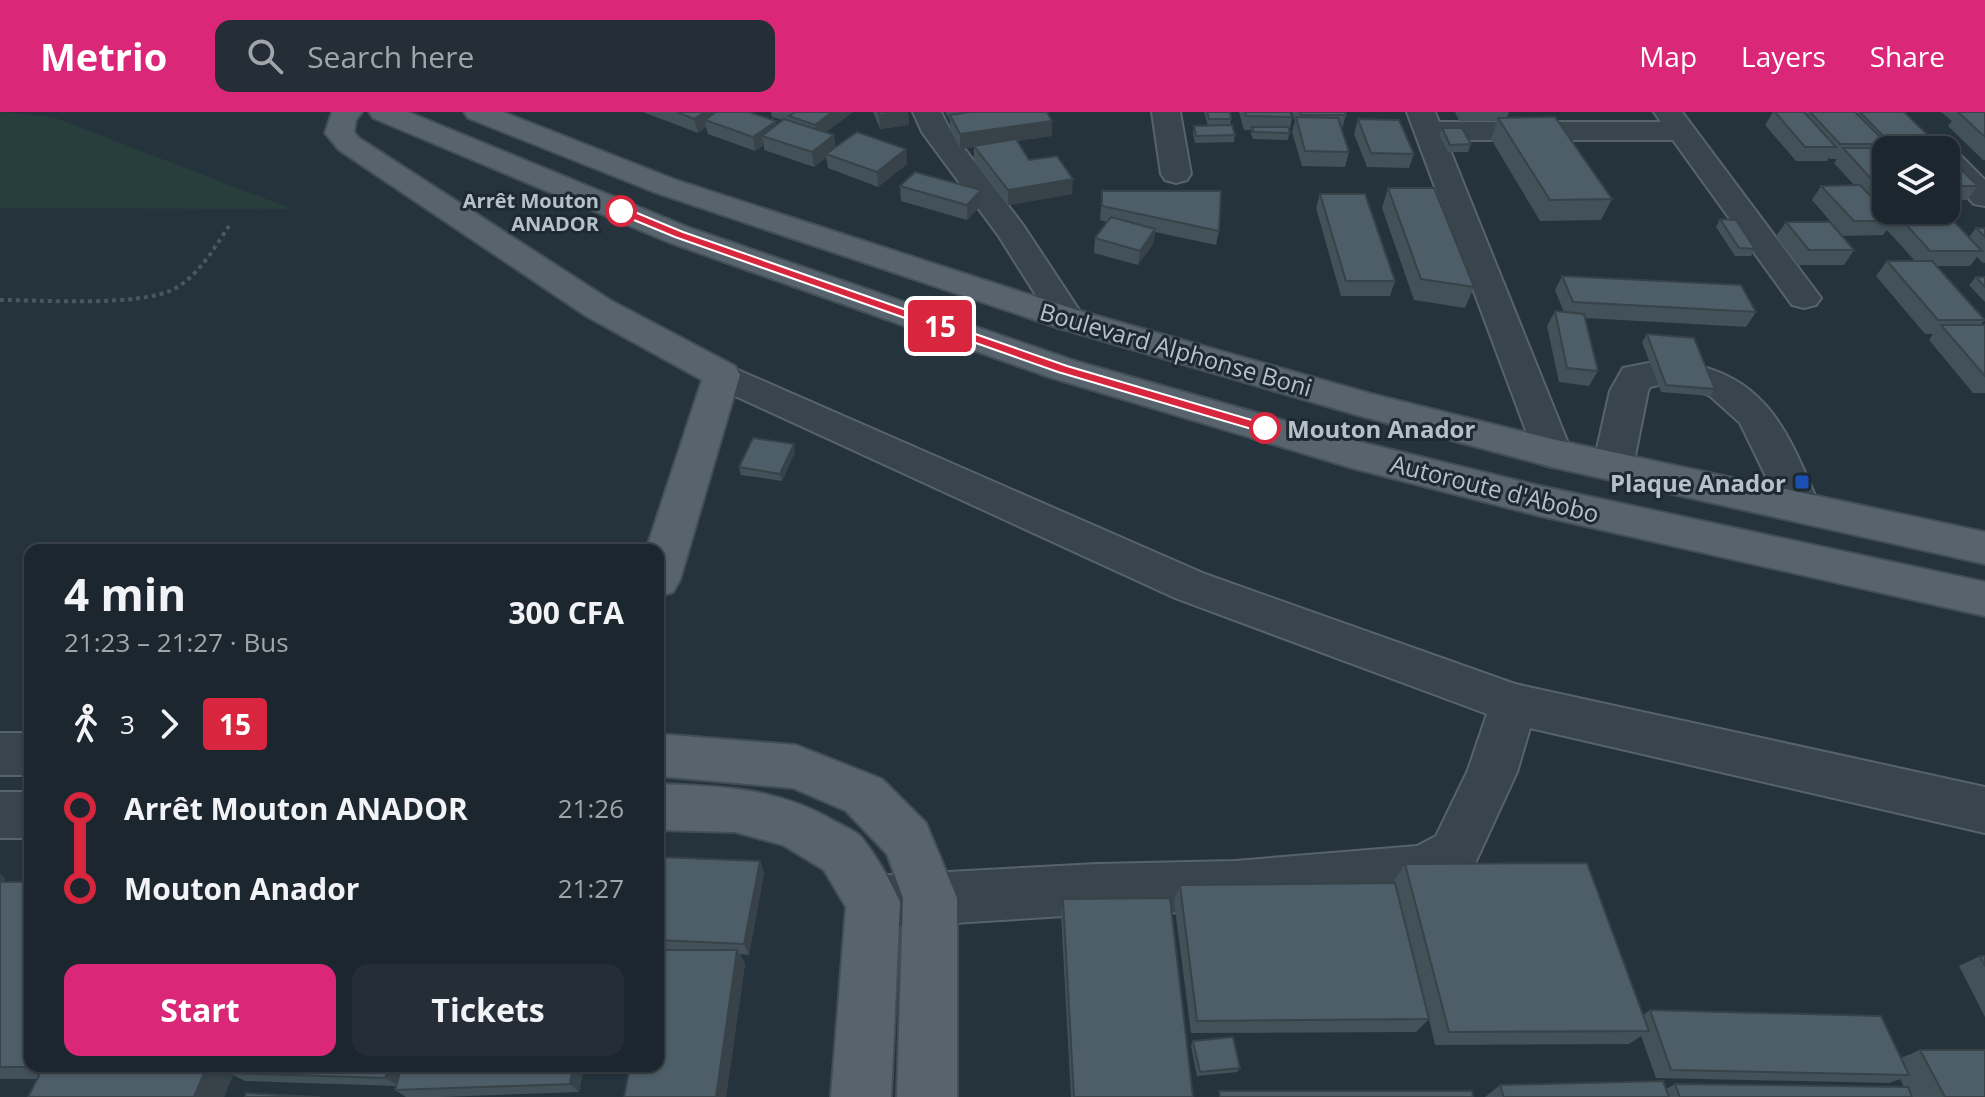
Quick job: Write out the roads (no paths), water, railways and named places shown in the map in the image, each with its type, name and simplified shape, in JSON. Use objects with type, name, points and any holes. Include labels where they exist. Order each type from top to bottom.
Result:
[{"type":"main road","points":[[348,112],[342,118],[339,133],[349,144],[598,308],[722,375],[664,561]]},
{"type":"main road","name":"Autoroute d'Abobo","points":[[383,112],[679,235],[1062,369],[1352,454],[1521,496],[1985,599]]},
{"type":"main road","name":"Boulevard Alphonse Boni","points":[[478,112],[665,186],[1068,319],[1370,406],[1552,453],[1985,548]]},
{"type":"main road","points":[[664,756],[796,767],[864,795],[908,840],[930,898],[927,1097]]},
{"type":"main road","points":[[664,807],[735,809],[796,825],[842,853],[873,902],[861,1097]]},
{"type":"street","points":[[927,112],[936,132],[1012,232],[1068,319]]},
{"type":"street","points":[[1166,112],[1176,174]]},
{"type":"street","points":[[1552,453],[1424,121],[1675,122],[1804,298]]},
{"type":"street","points":[[1960,171],[1985,197]]},
{"type":"street","points":[[1613,466],[1629,391],[1636,377],[1654,374]]},
{"type":"street","points":[[722,375],[1190,586],[1514,704],[1985,810]]},
{"type":"street","points":[[1703,379],[1722,385],[1758,416],[1800,507]]},
{"type":"street","points":[[873,902],[1235,886],[1425,870],[1454,853],[1492,772],[1514,704]]},
{"type":"street","points":[[0,754],[24,754]]},
{"type":"street","points":[[0,815],[24,815]]},
{"type":"place","name":"Arrêt Mouton ANADOR","points":[[621,211]]},
{"type":"place","name":"Mouton Anador","points":[[1265,428]]},
{"type":"place","name":"Plaque Anador","points":[[1802,482]]}]
